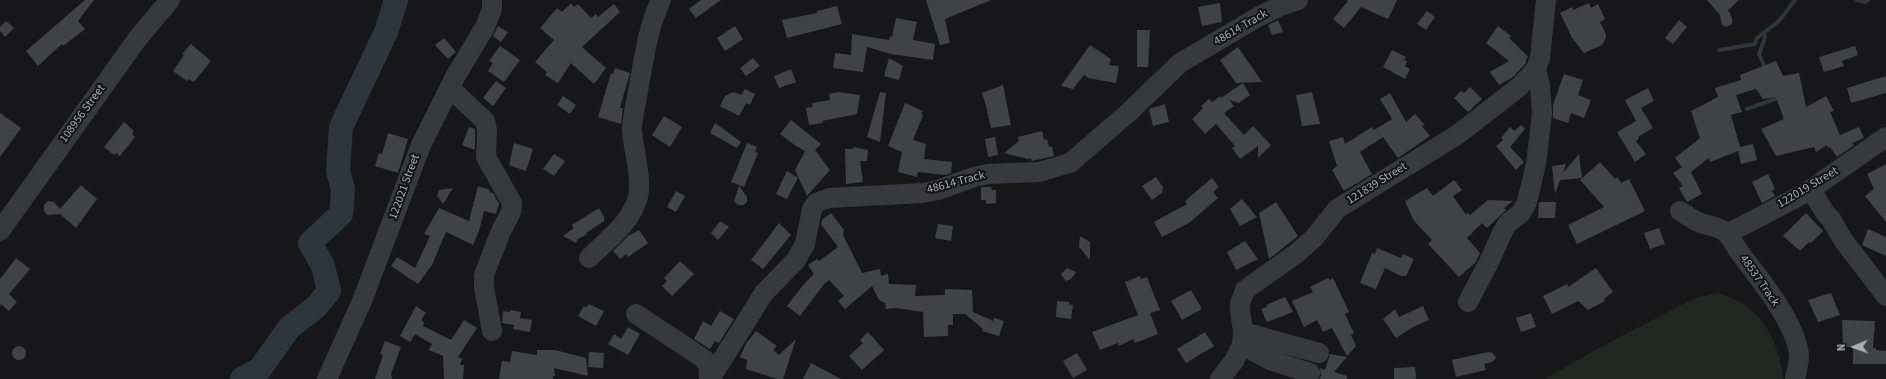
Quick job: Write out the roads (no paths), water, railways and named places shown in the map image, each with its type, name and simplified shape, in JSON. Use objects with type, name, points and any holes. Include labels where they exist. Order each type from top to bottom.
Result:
[{"type":"street","name":"108956 Street","points":[[0,231],[138,38],[170,0]]},
{"type":"street","name":"122021 Street","points":[[327,379],[362,301],[421,145],[450,88],[485,27],[492,9],[492,0]]},
{"type":"street","points":[[589,258],[624,222],[637,201],[638,180],[632,126],[646,45],[652,19],[661,0]]},
{"type":"street","name":"121839 Street","points":[[1243,338],[1240,303],[1245,290],[1314,238],[1337,209],[1456,135],[1519,87],[1536,69],[1540,58],[1544,37],[1546,0]]},
{"type":"street","name":"48614 Track","points":[[709,379],[760,298],[796,260],[805,244],[809,216],[816,203],[829,198],[923,193],[938,190],[974,177],[988,174],[1039,172],[1051,170],[1070,163],[1128,113],[1180,63],[1285,2]]},
{"type":"street","points":[[1468,302],[1508,223],[1521,213],[1528,202],[1536,164],[1542,113],[1540,86],[1536,69]]},
{"type":"street","points":[[450,88],[485,121],[487,130],[486,157],[510,198],[512,205],[484,275],[484,287],[492,331]]},
{"type":"street","name":"122019 Street","points":[[1727,234],[1807,192],[1886,137]]},
{"type":"street","points":[[1807,192],[1815,196],[1843,240],[1886,296]]},
{"type":"street","name":"48537 Track","points":[[1680,211],[1699,222],[1716,226],[1727,234],[1757,274],[1790,326],[1796,341],[1799,355],[1795,379]]},
{"type":"street","points":[[636,314],[704,359],[708,365],[709,379]]},
{"type":"street","points":[[1243,338],[1319,353]]},
{"type":"street","points":[[1243,338],[1270,360],[1310,373]]},
{"type":"street","points":[[1220,379],[1234,361],[1243,338]]},
{"type":"waterway","points":[[242,379],[260,369],[289,328],[316,307],[329,291],[323,266],[310,243],[341,214],[343,189],[338,171],[341,127],[386,32],[396,0]]},
{"type":"waterway","points":[[1719,50],[1755,44],[1757,38],[1779,21],[1795,0]]},
{"type":"waterway","points":[[1857,0],[1865,2],[1868,0]]},
{"type":"waterway","points":[[1764,33],[1765,38],[1759,54],[1766,70]]},
{"type":"waterway","points":[[1747,109],[1775,99],[1776,93]]}]
